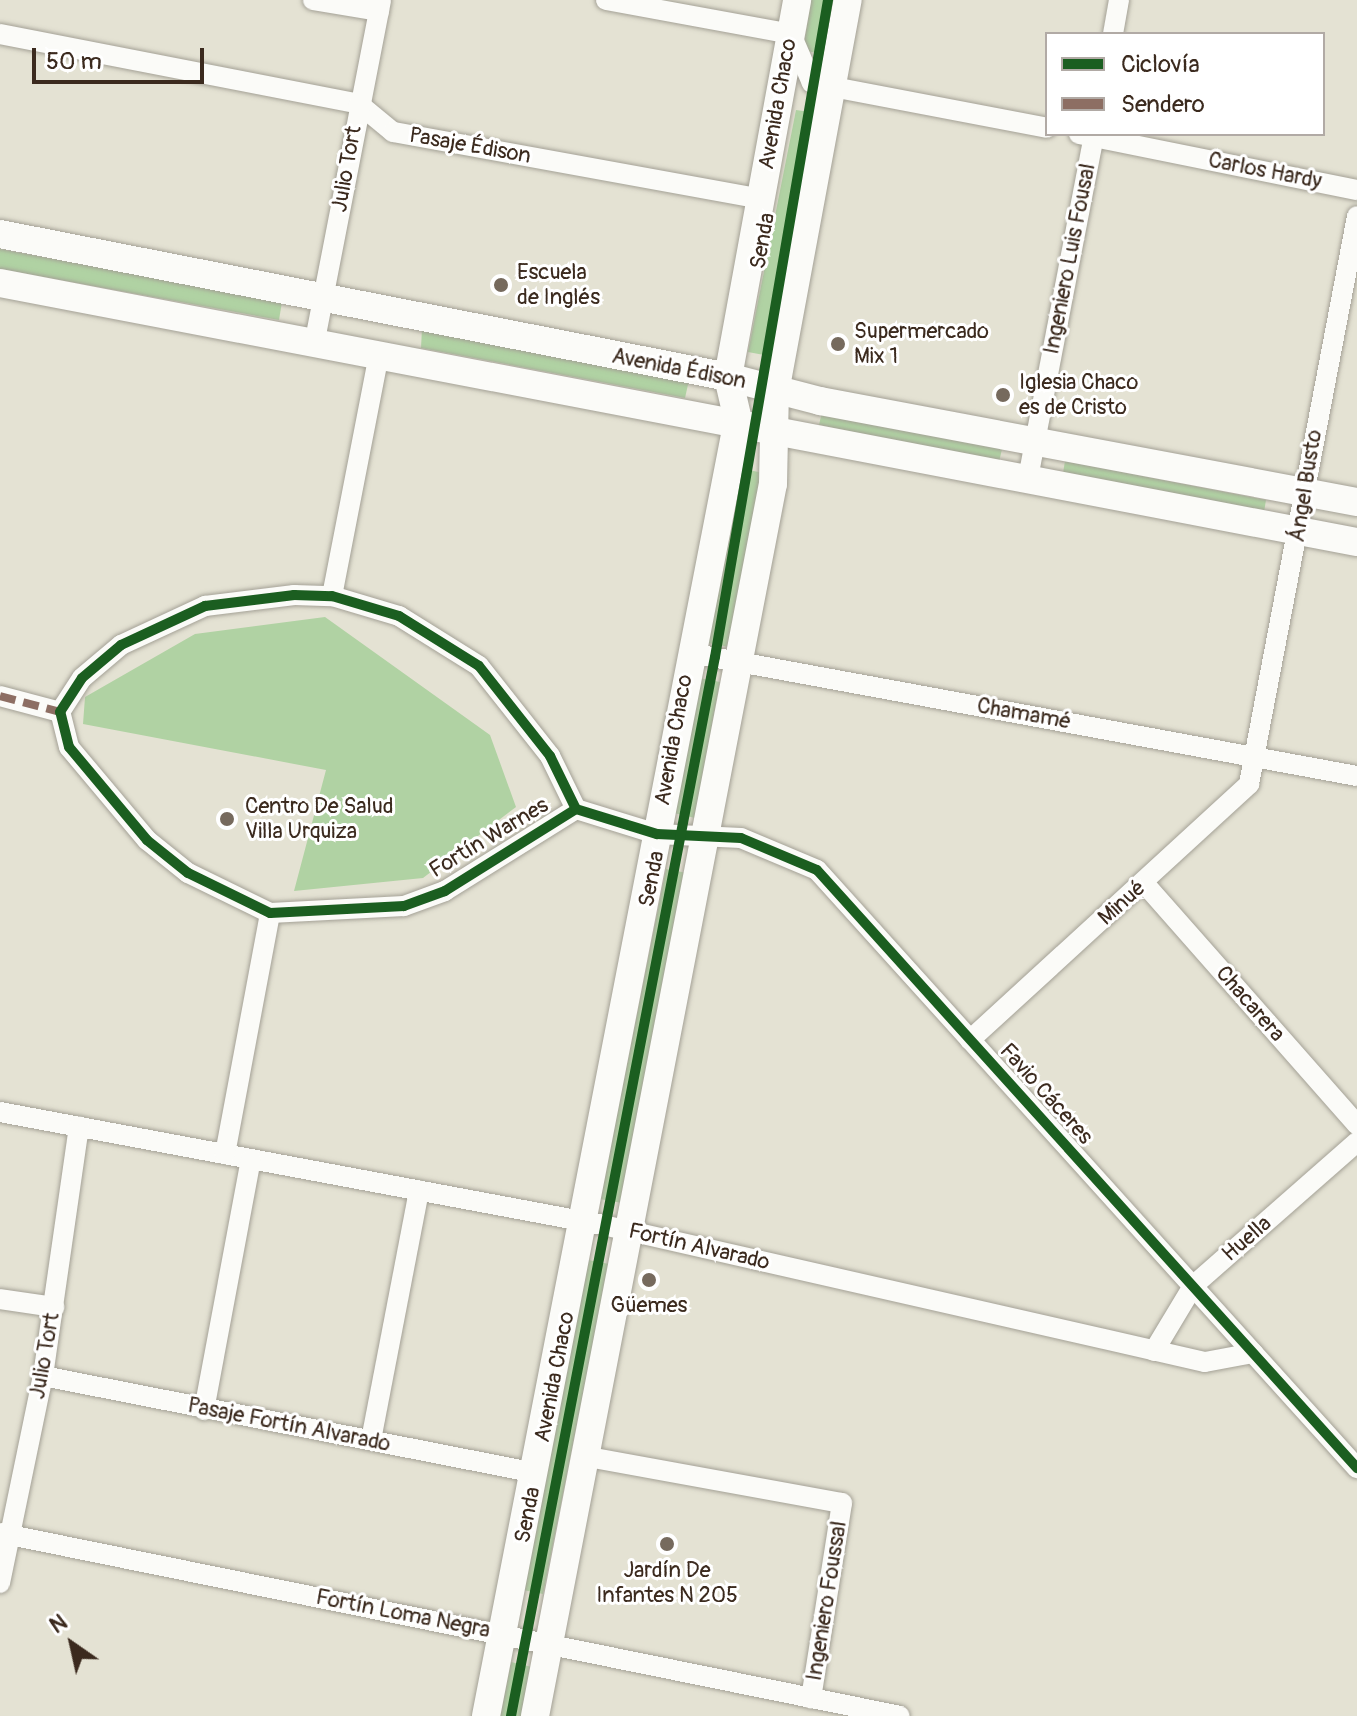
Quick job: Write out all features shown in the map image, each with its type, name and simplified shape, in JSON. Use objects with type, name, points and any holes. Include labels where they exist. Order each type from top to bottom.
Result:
[{"type":"main road","name":"Avenida Chaco","points":[[486,1716],[585,1222],[690,653],[738,420],[728,377],[797,0]]},
{"type":"main road","name":"Avenida Chaco","points":[[535,1716],[588,1457],[627,1231],[773,484],[775,392],[848,0]]},
{"type":"main road","name":"Avenida Édison","points":[[0,234],[322,301],[728,377],[775,392],[1357,502]]},
{"type":"main road","name":"Avenida Édison","points":[[0,283],[738,420],[1357,542]]},
{"type":"street","points":[[313,0],[380,6]]},
{"type":"street","points":[[606,0],[791,34],[812,83],[1045,128]]},
{"type":"street","points":[[1113,32],[1119,0]]},
{"type":"street","name":"Julio Tort","points":[[315,340],[380,6]]},
{"type":"street","name":"Pasaje Édison","points":[[0,34],[359,104],[393,132],[761,199]]},
{"type":"street","name":"Ingeniero Luis Fousal","points":[[1028,478],[1089,136]]},
{"type":"street","name":"Carlos Hardy","points":[[1094,136],[1357,190]]},
{"type":"street","name":"Ángel Busto","points":[[1258,756],[1299,531],[1301,491],[1357,216]]},
{"type":"street","points":[[332,596],[379,355]]},
{"type":"street","name":"Fortín Warnes","points":[[576,809],[445,891],[404,906],[270,913],[188,873],[147,840],[69,747],[60,712],[82,678],[121,645],[205,606],[294,595],[332,596],[399,616],[479,666],[550,756],[576,809],[657,834]]},
{"type":"street","name":"Chamamé","points":[[690,653],[1357,776]]},
{"type":"street","points":[[0,696],[60,712]]},
{"type":"street","name":"Minué","points":[[970,1040],[1249,784],[1258,756]]},
{"type":"street","name":"Favio Cáceres","points":[[657,834],[741,838],[817,870],[1357,1468]]},
{"type":"street","name":"Chacarera","points":[[1144,883],[1357,1125]]},
{"type":"street","points":[[225,1154],[270,913]]},
{"type":"street","name":"Fortín Alvarado","points":[[0,1112],[585,1222],[1205,1362],[1253,1353]]},
{"type":"street","name":"Julio Tort","points":[[0,1583],[4,1534],[43,1376],[79,1127]]},
{"type":"street","name":"Huella","points":[[1154,1351],[1193,1286],[1357,1142]]},
{"type":"street","points":[[204,1410],[251,1159]]},
{"type":"street","points":[[371,1440],[419,1191]]},
{"type":"street","points":[[0,1299],[54,1307]]},
{"type":"street","name":"Pasaje Fortín Alvarado","points":[[43,1376],[536,1473]]},
{"type":"street","name":"Ingeniero Foussal","points":[[588,1457],[842,1503],[811,1699]]},
{"type":"street","name":"Fortín Loma Negra","points":[[4,1534],[900,1716]]},
{"type":"green space","points":[[811,0],[833,0],[825,55],[803,50]]},
{"type":"green space","points":[[796,110],[817,113],[769,356],[748,352]]},
{"type":"green space","points":[[0,249],[282,302],[279,320],[0,269]]},
{"type":"green space","points":[[422,329],[689,380],[685,398],[421,348]]},
{"type":"green space","points":[[822,412],[1002,449],[999,462],[819,425]]},
{"type":"green space","points":[[1065,461],[1266,500],[1264,512],[1063,473]]},
{"type":"green space","points":[[743,469],[764,473],[729,647],[708,643]]},
{"type":"green space","points":[[325,617],[490,735],[516,807],[423,878],[294,891],[326,770],[83,724],[85,697],[195,634]]},
{"type":"green space","points":[[699,678],[720,682],[695,818],[674,813]]},
{"type":"green space","points":[[666,869],[687,873],[622,1203],[600,1199]]},
{"type":"green space","points":[[588,1260],[609,1264],[543,1594],[523,1590]]},
{"type":"green space","points":[[511,1662],[532,1667],[522,1716],[500,1716]]},
{"type":"marked path","points":[[0,696],[60,712]]},
{"type":"cycle path","name":"Senda","points":[[511,1716],[715,657],[828,0]]},
{"type":"cycle path","points":[[576,809],[445,891],[404,906],[270,913],[188,873],[147,840],[69,747],[60,712],[82,678],[121,645],[205,606],[294,595],[332,596],[399,616],[479,666],[550,756],[576,809],[657,834],[741,838],[817,870],[1357,1468]]},
{"type":"place","name":"Escuela de Inglés","points":[[501,285]]},
{"type":"place","name":"Supermercado Mix 1","points":[[838,344]]},
{"type":"place","name":"Iglesia Chaco es de Cristo","points":[[1003,395]]},
{"type":"place","name":"Centro De Salud Villa Urquiza","points":[[227,819]]},
{"type":"place","name":"Güemes","points":[[649,1280]]},
{"type":"place","name":"Jardín De Infantes N 205","points":[[667,1544]]}]
